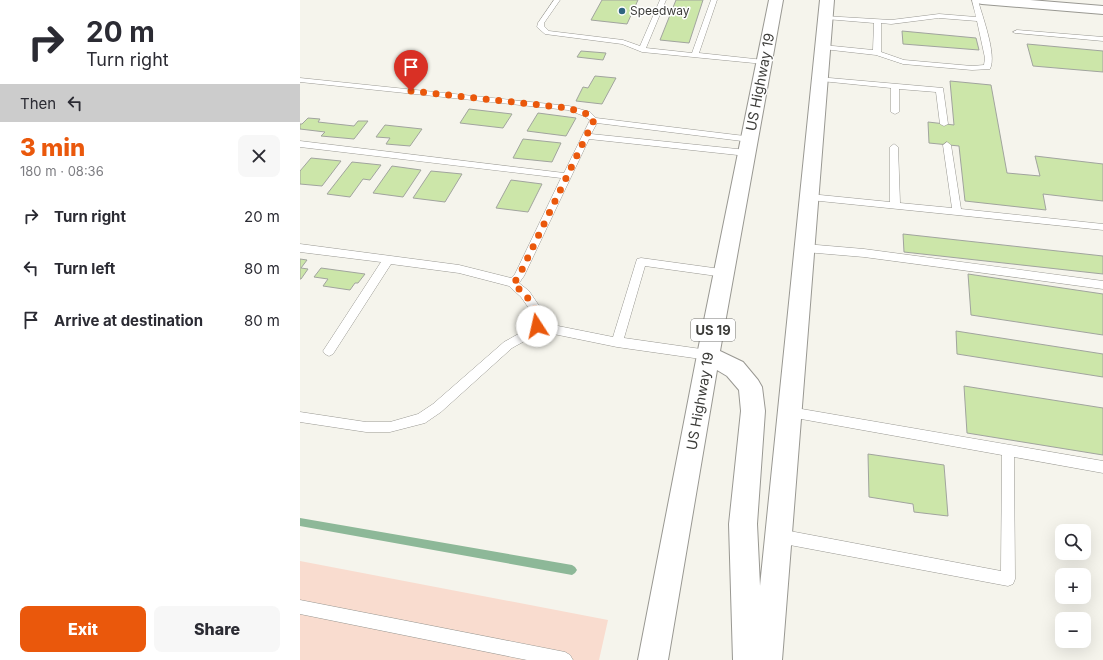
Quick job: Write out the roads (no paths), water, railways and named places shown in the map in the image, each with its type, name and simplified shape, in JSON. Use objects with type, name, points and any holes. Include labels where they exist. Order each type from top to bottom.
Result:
[{"type":"main road","name":"US Highway 19","points":[[653,660],[708,355],[776,0]]},
{"type":"main road","points":[[767,660],[827,0]]},
{"type":"main road","points":[[982,0],[1103,10]]},
{"type":"main road","points":[[708,355],[735,369],[750,387],[753,411],[743,524],[748,660]]},
{"type":"lane","points":[[556,0],[541,23],[540,28],[547,34],[623,42],[642,50],[764,62]]},
{"type":"lane","points":[[642,50],[663,0]]},
{"type":"lane","points":[[695,55],[714,0]]},
{"type":"lane","points":[[823,47],[877,53],[903,62],[972,68],[987,66],[989,58],[975,0]]},
{"type":"lane","points":[[826,17],[897,22],[939,16],[980,19]]},
{"type":"lane","points":[[877,53],[878,21]]},
{"type":"lane","points":[[1017,32],[1103,39]]},
{"type":"lane","points":[[821,79],[940,90],[944,124]]},
{"type":"lane","points":[[300,80],[568,108],[587,114],[594,120],[748,146]]},
{"type":"lane","points":[[895,86],[895,112]]},
{"type":"lane","points":[[513,284],[519,276],[594,120]]},
{"type":"lane","points":[[586,136],[748,146]]},
{"type":"lane","points":[[300,144],[566,176]]},
{"type":"lane","points":[[947,145],[957,212]]},
{"type":"lane","points":[[894,147],[895,206]]},
{"type":"lane","points":[[810,197],[1103,227]]},
{"type":"lane","points":[[300,248],[459,269],[497,277],[513,284],[525,294],[538,313],[537,326],[526,335],[508,345],[437,408],[421,419],[390,427],[366,427],[300,417]]},
{"type":"lane","points":[[805,248],[864,253],[1103,284]]},
{"type":"lane","points":[[329,351],[389,259]]},
{"type":"lane","points":[[617,342],[641,262],[724,273]]},
{"type":"lane","points":[[537,326],[617,342],[708,355]]},
{"type":"lane","points":[[790,412],[1103,467]]},
{"type":"lane","points":[[779,536],[1008,579],[1008,450]]},
{"type":"lane","points":[[300,607],[565,660]]},
{"type":"waterway","points":[[300,522],[572,570]]},
{"type":"place","name":"Speedway","points":[[622,11]]}]
